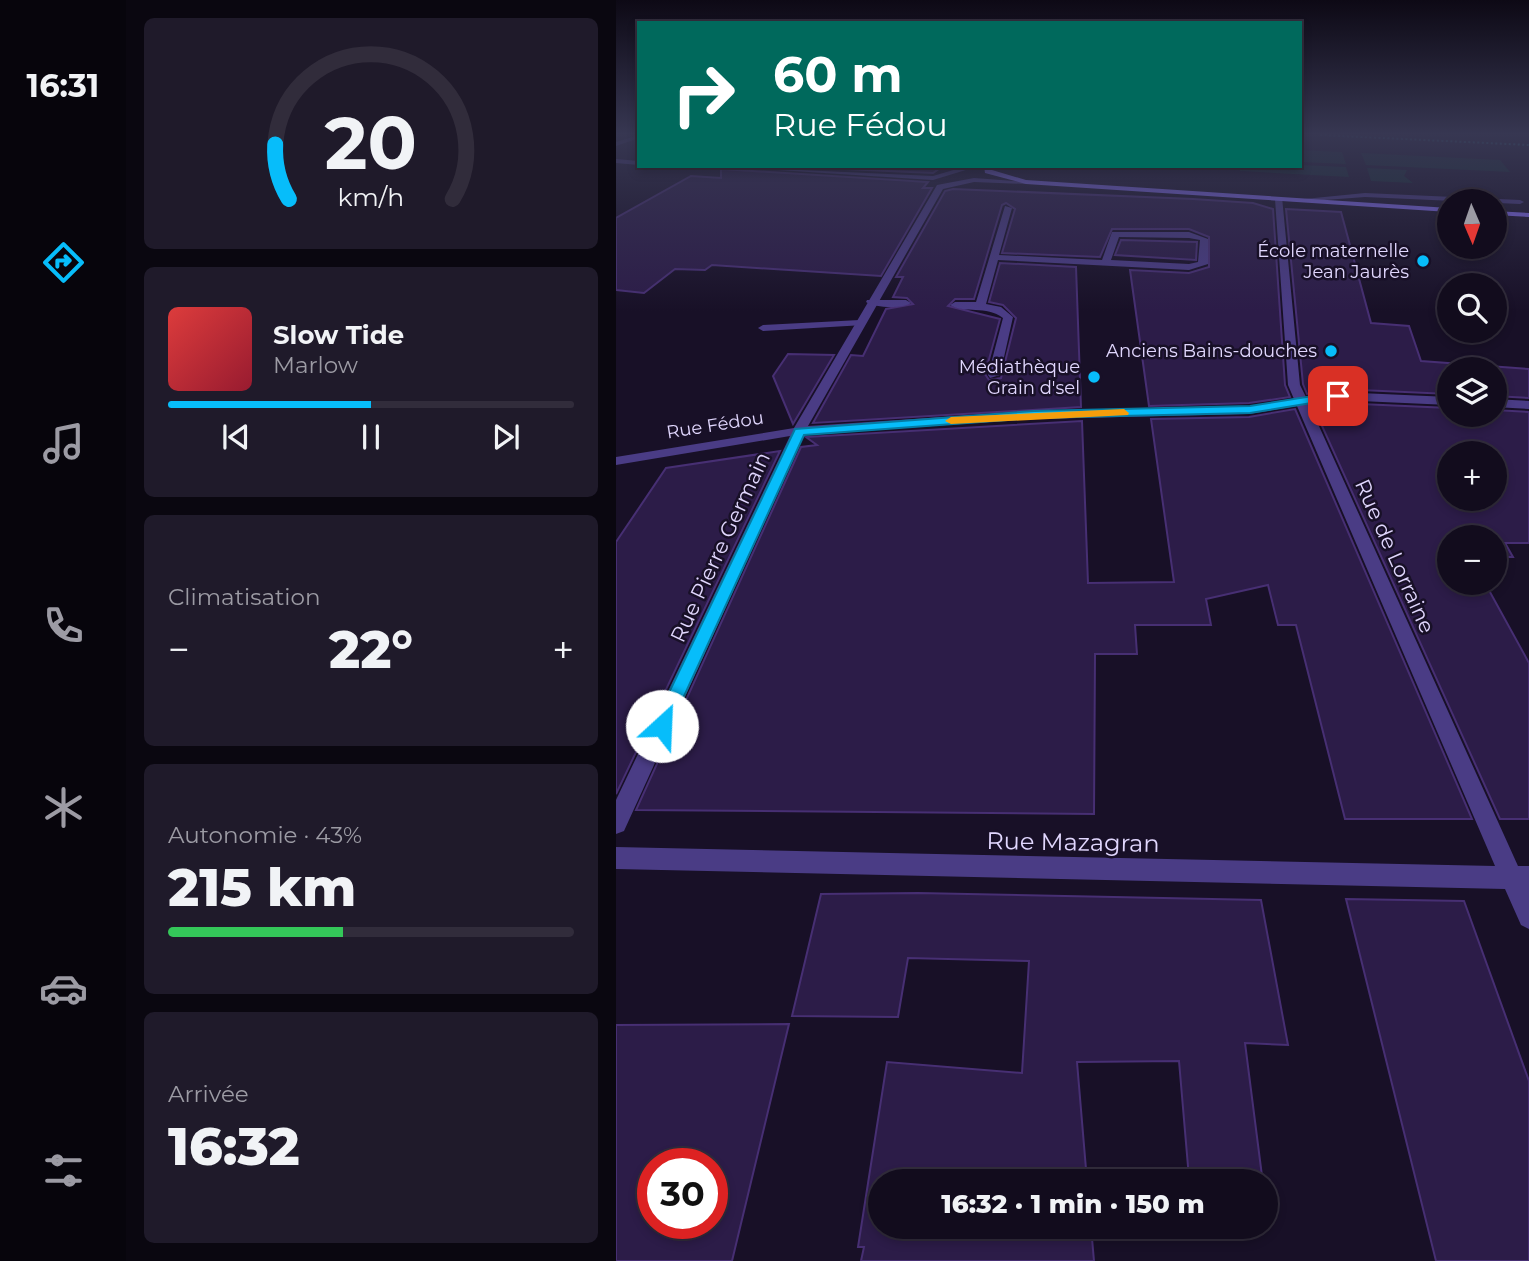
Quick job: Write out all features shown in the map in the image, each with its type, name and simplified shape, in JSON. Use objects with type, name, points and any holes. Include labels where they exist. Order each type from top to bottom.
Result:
[{"type":"main road","points":[[1202,194],[1437,209]]},
{"type":"main road","points":[[1507,214],[1529,215]]},
{"type":"street","name":"Rue Pierre Germain","points":[[616,824],[799,431],[930,194]]},
{"type":"street","points":[[1298,200],[1365,195],[1520,202]]},
{"type":"street","name":"Rue de Lorraine","points":[[1279,199],[1294,385],[1521,878],[1529,917]]},
{"type":"street","points":[[980,306],[1008,208]]},
{"type":"street","points":[[994,257],[1106,263],[1199,267],[1203,264],[1204,239],[1189,235],[1115,234],[1106,263]]},
{"type":"street","points":[[871,302],[906,303]]},
{"type":"street","points":[[955,305],[980,306],[1003,311],[1008,317],[995,375]]},
{"type":"street","points":[[763,328],[860,323]]},
{"type":"street","name":"Rue Fédou","points":[[616,461],[799,431],[1034,415],[1250,410],[1338,396],[1437,400]]},
{"type":"street","points":[[1507,404],[1529,405]]},
{"type":"street","name":"Rue Mazagran","points":[[616,858],[1521,878]]},
{"type":"building","points":[[659,194],[929,194],[881,276],[712,265],[705,270],[675,269],[644,293],[616,290],[616,218]]},
{"type":"building","points":[[943,194],[1069,194],[1193,199],[1253,203],[1273,209],[1285,385],[1290,397],[1249,403],[1149,406],[1130,270],[1189,273],[1209,267],[1209,237],[1189,229],[1112,229],[1100,257],[1002,253],[1015,209],[1006,203],[1002,205],[974,299],[955,299],[948,306],[1000,319],[985,374],[989,380],[1001,378],[1016,318],[1003,305],[989,302],[1000,263],[1076,267],[1081,407],[813,423],[851,355],[863,356],[886,309],[913,304],[907,298],[893,297],[903,277],[896,277]]},
{"type":"building","points":[[1286,209],[1341,212],[1371,323],[1409,326],[1421,361],[1437,362],[1437,393],[1338,389],[1307,394],[1303,384]]},
{"type":"building","points":[[1121,240],[1197,242],[1196,260],[1115,255]]},
{"type":"building","points":[[788,354],[834,355],[793,424],[773,376]]},
{"type":"building","points":[[1507,367],[1529,369],[1529,398],[1507,397]]},
{"type":"building","points":[[1338,403],[1437,407],[1437,427],[1507,427],[1507,411],[1529,412],[1529,543],[1507,543],[1507,525],[1437,525],[1437,595],[1492,595],[1529,663],[1529,819],[1500,819],[1313,406]]},
{"type":"building","points":[[1295,409],[1472,819],[1345,819],[1296,625],[1278,625],[1268,585],[1206,599],[1211,625],[1135,625],[1137,654],[1095,654],[1094,814],[636,810],[801,447],[817,445],[806,437],[1082,421],[1088,583],[1174,582],[1151,419],[1249,417]]},
{"type":"building","points":[[780,451],[616,794],[616,542],[666,468]]},
{"type":"building","points":[[1507,546],[1513,557],[1507,557]]},
{"type":"building","points":[[918,893],[1261,900],[1288,1045],[1245,1043],[1261,1169],[1188,1169],[1179,1061],[1077,1062],[1086,1169],[870,1169],[887,1062],[1022,1073],[1029,961],[908,958],[898,1017],[792,1016],[821,894]]},
{"type":"building","points":[[1346,899],[1464,901],[1529,1081],[1529,1261],[1436,1261]]},
{"type":"building","points":[[789,1024],[732,1261],[616,1261],[616,1025]]},
{"type":"building","points":[[868,1183],[868,1239],[1092,1239],[1094,1261],[861,1261],[864,1247],[858,1247]]},
{"type":"slow traffic","points":[[951,421],[1034,415],[1124,413]]},
{"type":"place","name":"École maternelle Jean Jaurès","points":[[1423,261]]},
{"type":"place","name":"Anciens Bains-douches","points":[[1331,351]]},
{"type":"place","name":"Médiathèque Grain d'sel","points":[[1094,377]]},
{"type":"route","points":[[662,726],[799,431],[1034,415],[1250,410],[1338,396]]}]
